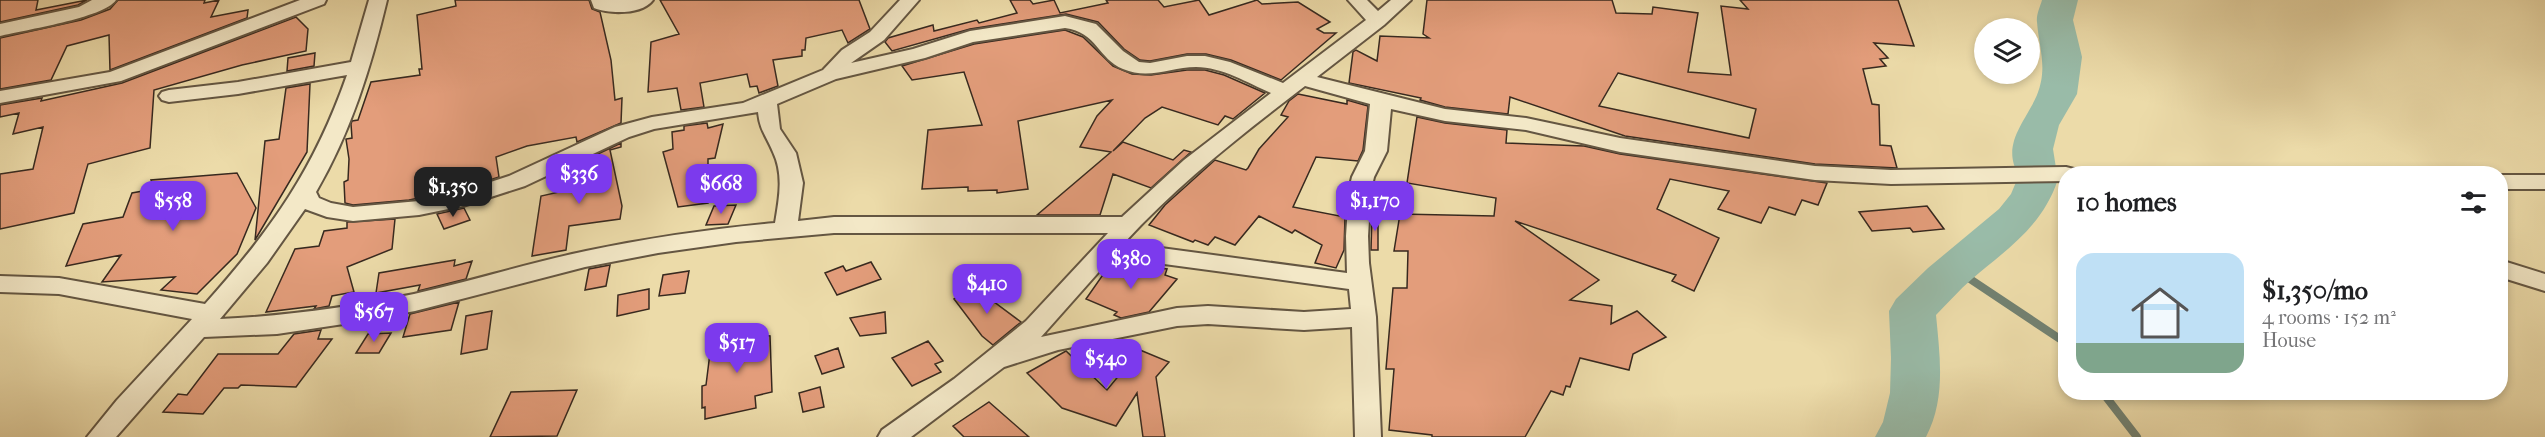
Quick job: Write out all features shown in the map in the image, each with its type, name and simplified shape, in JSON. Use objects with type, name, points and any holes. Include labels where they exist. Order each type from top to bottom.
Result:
[{"type":"street","points":[[0,30],[85,11],[106,0]]},
{"type":"street","points":[[0,97],[114,77],[317,0]]},
{"type":"street","points":[[100,437],[234,287],[305,192],[320,166],[343,113],[378,0]]},
{"type":"street","points":[[600,0],[601,4],[608,8],[622,7],[644,0]]},
{"type":"street","points":[[830,74],[849,54],[877,36],[910,0]]},
{"type":"street","points":[[1357,0],[1377,21]]},
{"type":"street","points":[[891,437],[991,364],[1037,326],[1108,249],[1126,225],[1204,154],[1292,85],[1354,41],[1402,0]]},
{"type":"street","points":[[305,192],[311,203],[336,211],[374,213],[419,208],[463,199],[517,181],[622,132],[652,123],[724,114],[767,102],[830,74],[918,54],[992,33],[1077,22],[1093,30],[1120,59],[1130,66],[1144,69],[1181,63],[1206,62],[1292,85],[1381,100],[1445,115],[1526,124],[1620,145],[1681,155],[1815,173],[1891,177],[2058,174]]},
{"type":"street","points":[[169,96],[238,88],[359,67]]},
{"type":"street","points":[[1368,437],[1364,317],[1357,263],[1360,190],[1363,177],[1376,151],[1381,100]]},
{"type":"street","points":[[767,102],[770,129],[785,153],[792,183],[784,230]]},
{"type":"street","points":[[2508,183],[2545,182]]},
{"type":"street","points":[[0,284],[59,286],[202,322],[277,325],[415,302],[595,257],[657,245],[784,230],[834,225],[1126,225]]},
{"type":"street","points":[[1108,249],[1360,283]]},
{"type":"street","points":[[2508,271],[2545,283]]},
{"type":"street","points":[[991,364],[1056,341],[1177,317],[1208,315],[1304,321],[1364,317]]},
{"type":"building","points":[[0,0],[38,0],[36,10],[87,0],[78,5],[0,22]]},
{"type":"building","points":[[118,0],[205,0],[204,3],[219,0],[211,17],[248,10],[247,18],[110,70],[109,35],[67,46],[51,80],[0,89],[0,38],[81,20],[110,9]]},
{"type":"building","points":[[455,0],[589,0],[592,9],[600,12],[611,60],[615,100],[622,98],[621,123],[577,142],[576,137],[527,146],[496,157],[499,177],[459,190],[409,200],[353,205],[345,203],[344,182],[348,180],[349,159],[346,139],[352,138],[352,121],[358,120],[371,82],[420,75],[419,69],[422,69],[417,15],[456,6]]},
{"type":"building","points":[[660,0],[859,0],[870,29],[848,43],[842,30],[806,38],[802,56],[773,60],[778,86],[759,93],[757,86],[750,87],[747,74],[700,83],[704,107],[681,110],[677,88],[648,92],[651,42],[679,34]]},
{"type":"building","points":[[1010,0],[1030,0],[1033,4],[1054,0],[1060,13],[1108,3],[1106,0],[1158,0],[1164,7],[1199,0],[1209,15],[1257,0],[1262,4],[1298,2],[1330,22],[1317,29],[1324,33],[1336,33],[1281,80],[1231,60],[1206,54],[1187,54],[1150,61],[1140,60],[1124,49],[1098,22],[1066,14],[970,29],[892,51],[885,42],[888,38],[933,25],[934,31],[1017,13]]},
{"type":"building","points":[[1427,0],[1612,0],[1616,13],[1652,14],[1653,7],[1698,13],[1688,72],[1731,75],[1721,6],[1748,9],[1740,0],[1898,0],[1914,46],[1874,43],[1888,58],[1880,59],[1886,66],[1863,69],[1872,104],[1879,105],[1880,145],[1891,146],[1897,168],[1815,164],[1625,136],[1510,97],[1508,114],[1445,107],[1420,100],[1421,98],[1349,83],[1353,52],[1356,50],[1377,61],[1380,36],[1429,38],[1423,34]],"holes":[[[1618,73],[1756,109],[1749,138],[1599,106]]]},
{"type":"building","points":[[296,17],[308,29],[306,51],[242,65],[154,90],[150,148],[88,164],[74,213],[0,229],[0,174],[33,169],[43,127],[13,134],[19,113],[0,117],[0,105],[42,98],[41,101],[122,83]]},
{"type":"building","points":[[1065,30],[1083,37],[1113,66],[1132,74],[1151,75],[1205,70],[1224,75],[1265,93],[1233,119],[1225,116],[1218,125],[1162,107],[1145,118],[1113,151],[1123,142],[1173,160],[1184,150],[1191,152],[1151,188],[1113,174],[1100,215],[1037,215],[1111,152],[1080,147],[1097,116],[1112,100],[1018,121],[1028,189],[997,193],[997,190],[968,191],[968,187],[922,189],[928,130],[982,125],[964,72],[912,80],[902,66],[974,44]]},
{"type":"building","points":[[315,53],[314,66],[287,71],[288,58]]},
{"type":"building","points":[[310,84],[307,152],[255,240],[265,141],[279,139],[286,88]]},
{"type":"building","points":[[1298,94],[1347,104],[1347,100],[1368,106],[1363,150],[1358,161],[1316,157],[1293,207],[1345,217],[1344,250],[1336,268],[1315,263],[1322,245],[1295,230],[1292,233],[1259,216],[1235,245],[1215,237],[1208,245],[1195,240],[1193,242],[1149,225],[1165,205],[1215,160],[1246,170],[1259,149],[1288,117],[1281,115],[1289,101]]},
{"type":"building","points":[[1417,117],[1445,123],[1507,130],[1506,143],[1584,146],[1620,154],[1827,183],[1818,205],[1802,200],[1795,215],[1769,207],[1761,223],[1718,209],[1729,191],[1670,179],[1657,209],[1719,238],[1694,291],[1672,281],[1676,275],[1515,221],[1599,280],[1570,300],[1612,306],[1611,324],[1637,311],[1666,337],[1633,354],[1629,370],[1580,358],[1570,387],[1566,386],[1563,395],[1551,391],[1525,437],[1432,437],[1432,435],[1389,430],[1394,369],[1386,369],[1393,288],[1407,288],[1408,251],[1394,251],[1400,214],[1494,216],[1496,198],[1407,183]]},
{"type":"building","points":[[707,123],[708,128],[723,124],[715,158],[708,159],[708,203],[678,207],[663,152],[673,149],[672,132],[684,130],[684,126]]},
{"type":"building","points":[[621,143],[621,147],[610,150],[622,206],[620,219],[569,226],[566,250],[532,256],[541,196],[586,186],[581,162]]},
{"type":"building","points":[[237,173],[256,208],[237,254],[197,294],[161,290],[175,277],[102,282],[121,255],[66,266],[83,224],[123,217],[132,193],[154,189],[151,180]]},
{"type":"building","points":[[736,205],[728,224],[706,225],[714,206]]},
{"type":"building","points":[[1927,206],[1944,229],[1913,232],[1910,228],[1872,231],[1859,212]]},
{"type":"building","points":[[464,208],[470,220],[444,229],[437,214]]},
{"type":"building","points":[[1378,213],[1378,250],[1371,250],[1372,214]]},
{"type":"building","points":[[395,219],[392,249],[347,267],[354,292],[332,296],[329,306],[266,312],[295,249],[319,246],[324,231],[347,228],[347,222]]},
{"type":"building","points":[[455,260],[454,266],[472,261],[466,279],[418,291],[420,285],[376,293],[379,273]]},
{"type":"building","points":[[871,262],[881,279],[837,295],[825,273],[843,266],[846,271]]},
{"type":"building","points":[[610,265],[606,286],[585,290],[589,269]]},
{"type":"building","points":[[1132,265],[1167,269],[1165,275],[1177,279],[1149,312],[1121,318],[1114,315],[1117,312],[1086,299],[1109,266],[1129,272]]},
{"type":"building","points":[[689,271],[685,293],[659,296],[663,275]]},
{"type":"building","points":[[974,287],[1021,322],[993,345],[982,336],[954,299]]},
{"type":"building","points":[[649,289],[649,309],[617,316],[618,295]]},
{"type":"building","points":[[459,302],[451,330],[403,337],[410,314]]},
{"type":"building","points":[[492,311],[487,349],[461,354],[466,316]]},
{"type":"building","points":[[885,312],[886,333],[860,336],[850,318]]},
{"type":"building","points":[[321,330],[318,339],[332,339],[296,387],[241,385],[238,388],[224,388],[203,414],[163,412],[178,394],[187,395],[218,354],[278,354],[294,334]]},
{"type":"building","points":[[739,332],[770,336],[772,392],[755,396],[756,408],[705,419],[705,407],[702,408],[702,386],[706,385],[711,345],[720,344],[721,334]]},
{"type":"building","points":[[391,333],[379,353],[356,353],[368,334]]},
{"type":"building","points":[[928,341],[943,361],[935,364],[941,372],[912,386],[892,358]]},
{"type":"building","points":[[838,348],[844,367],[822,374],[815,356]]},
{"type":"building","points":[[1140,350],[1169,362],[1156,377],[1165,437],[1143,437],[1137,393],[1116,426],[1062,408],[1027,373],[1066,351],[1107,390]]},
{"type":"building","points":[[820,387],[824,407],[803,412],[799,393]]},
{"type":"building","points":[[577,390],[557,436],[490,437],[511,392]]},
{"type":"building","points":[[989,402],[1029,437],[964,437],[953,426]]},
{"type":"waterway","points":[[2035,168],[2032,149],[2039,125],[2057,94],[2063,57],[2055,20],[2060,0]]},
{"type":"waterway","points":[[1900,437],[1907,424],[1915,393],[1916,358],[1912,311],[1949,274],[2015,219],[2032,194],[2037,179]]},
{"type":"waterway","points":[[1955,269],[2058,338]]},
{"type":"waterway","points":[[2108,400],[2137,437]]}]
